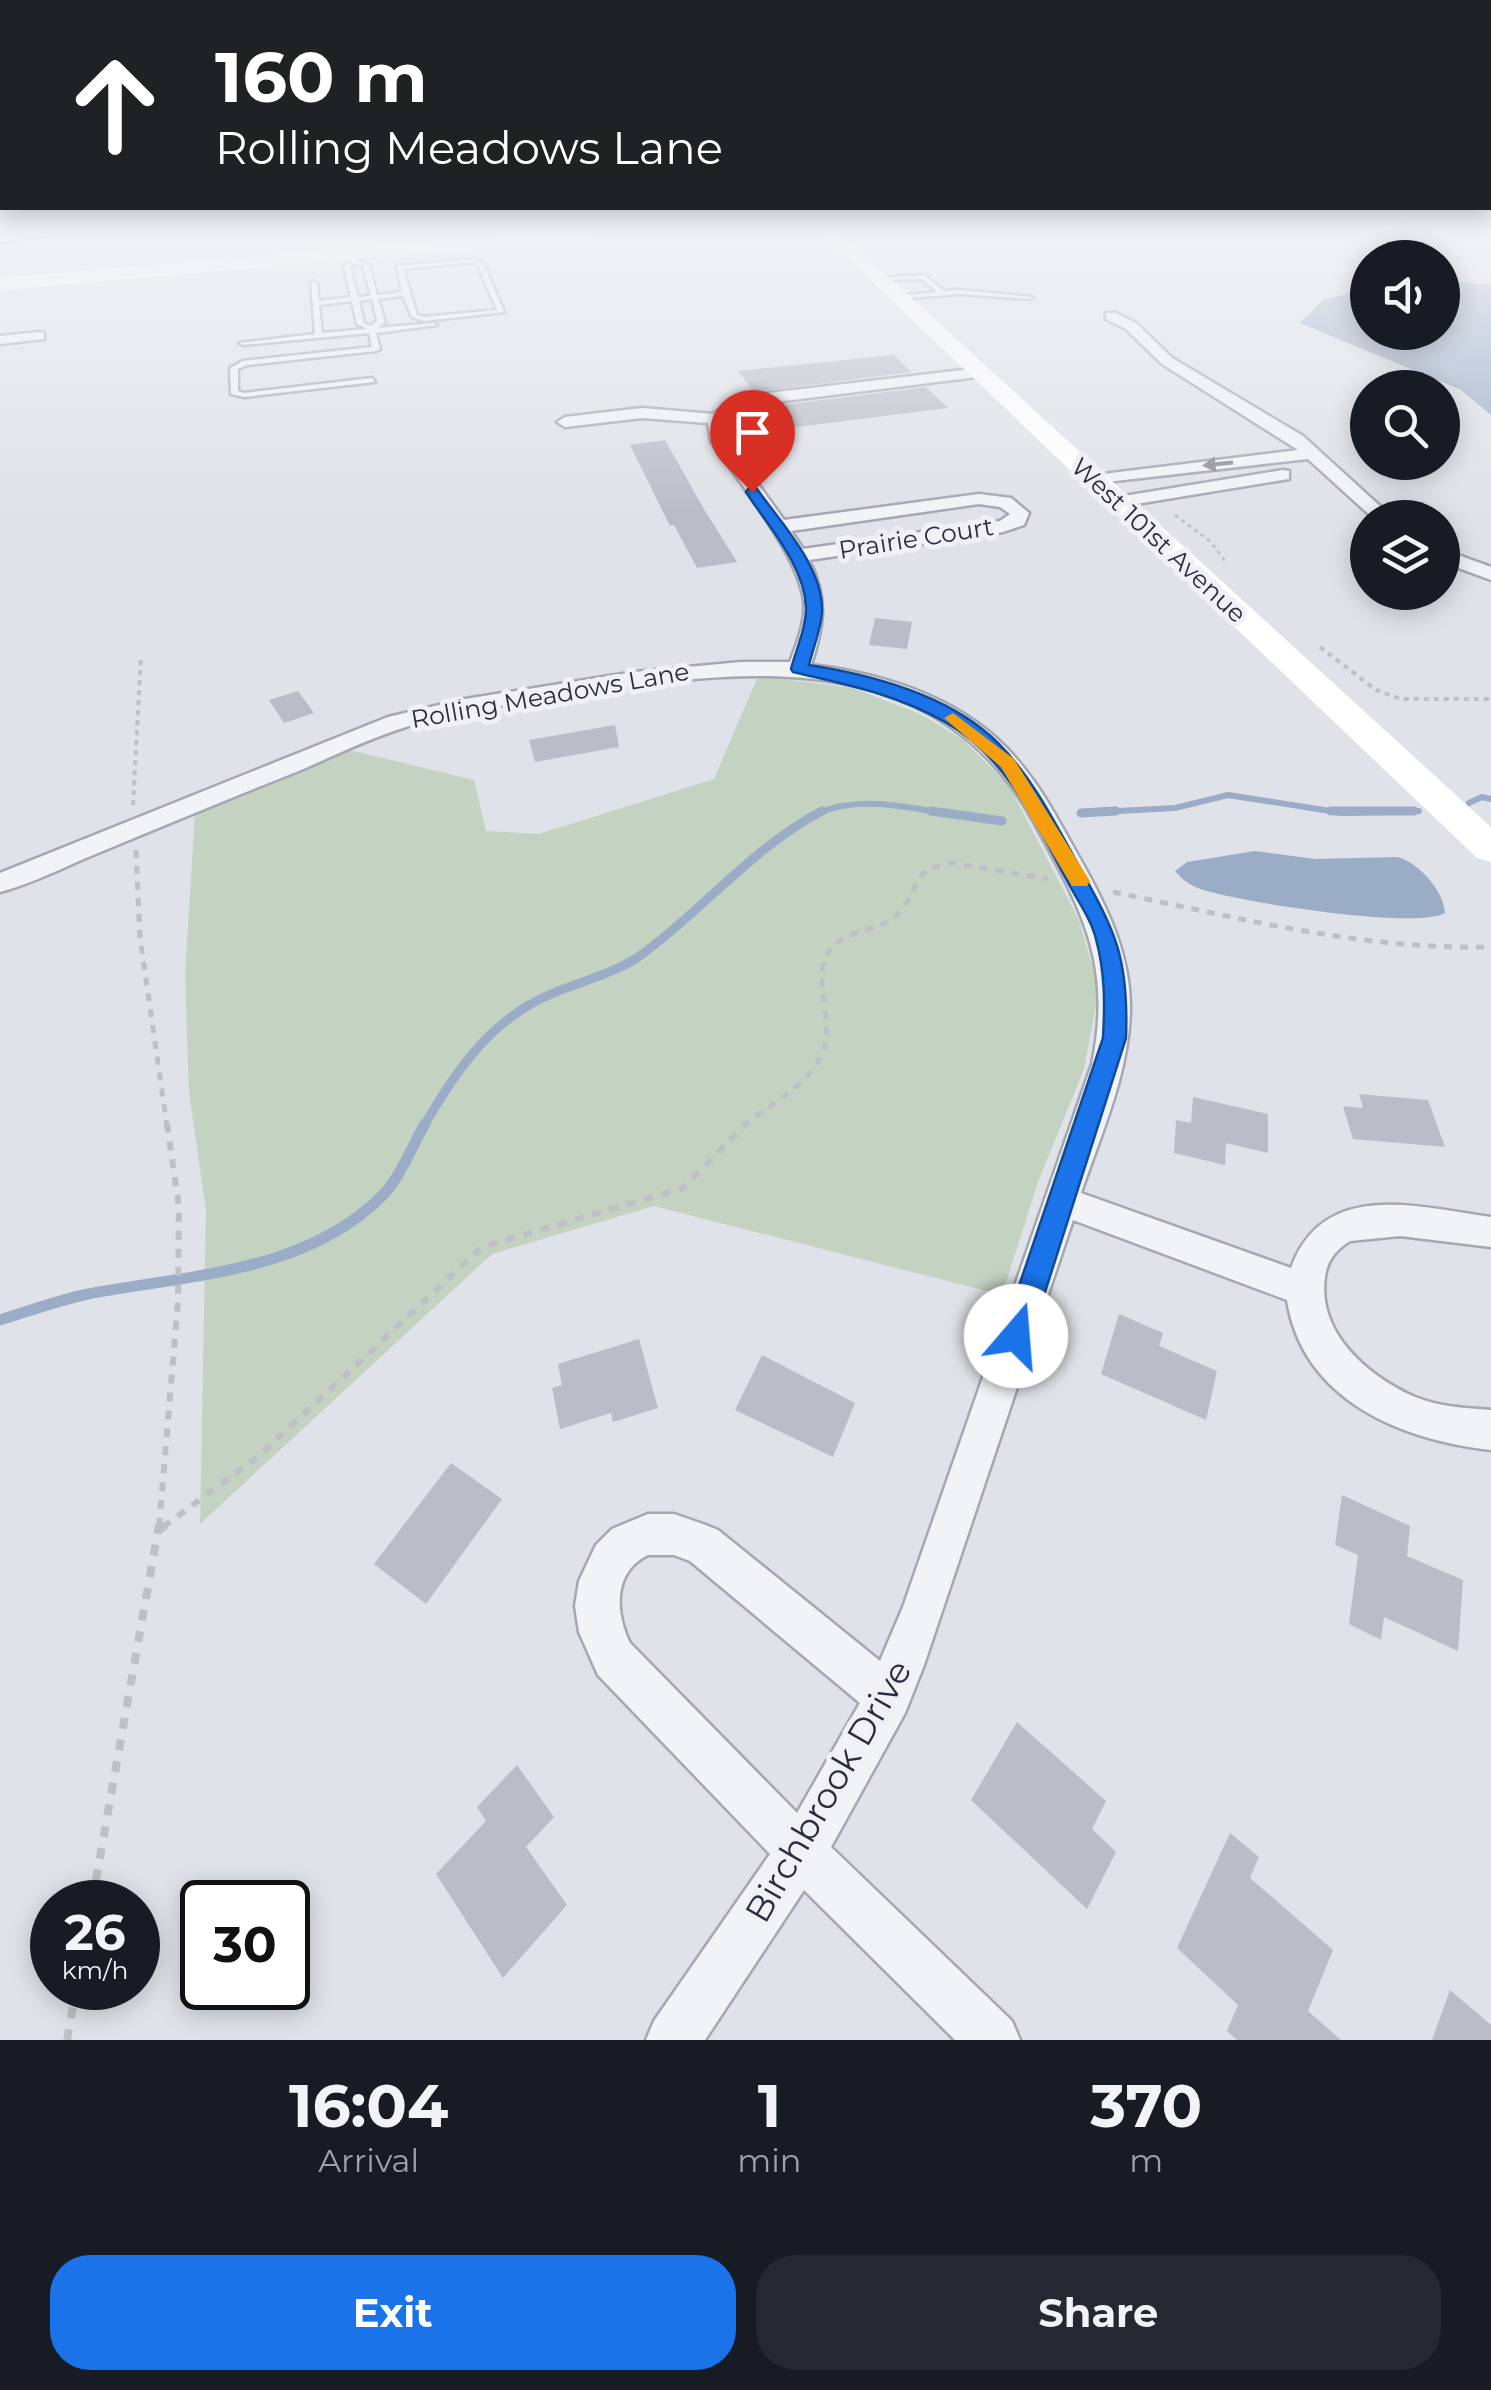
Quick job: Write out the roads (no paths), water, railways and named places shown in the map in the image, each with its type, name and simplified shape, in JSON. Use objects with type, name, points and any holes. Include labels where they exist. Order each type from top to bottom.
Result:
[{"type":"street","name":"West 101st Avenue","points":[[930,326],[1491,850]]},
{"type":"street","points":[[1131,326],[1167,361],[1249,408],[1315,454],[1365,500]]},
{"type":"street","points":[[0,340],[39,336]]},
{"type":"street","points":[[565,422],[642,413],[716,419],[738,404],[759,399],[980,373]]},
{"type":"street","points":[[716,419],[718,441],[796,556],[814,602],[810,636],[799,669]]},
{"type":"street","points":[[1095,480],[1315,454]]},
{"type":"street","points":[[1118,502],[1333,469]]},
{"type":"street","name":"Prairie Court","points":[[776,527],[979,499],[1005,502],[1020,513],[1016,521],[1002,526],[796,556]]},
{"type":"street","points":[[1460,563],[1491,574]]},
{"type":"street","name":"Rolling Meadows Lane","points":[[0,884],[353,737],[435,711],[700,669],[799,669],[860,680],[932,707],[990,745],[1030,794]]},
{"type":"street","name":"Birchbrook Drive","points":[[673,2040],[801,1852],[889,1698],[925,1607],[1108,1064],[1117,987],[1106,934],[1030,794]]},
{"type":"street","points":[[1062,1201],[1304,1290]]},
{"type":"street","points":[[1491,1232],[1378,1220],[1343,1227],[1326,1236],[1316,1250],[1304,1290],[1307,1311],[1322,1342],[1355,1382],[1416,1417],[1491,1430]]},
{"type":"street","points":[[889,1698],[703,1544],[682,1534],[656,1532],[643,1536],[618,1551],[606,1565],[596,1605],[606,1648],[801,1852],[993,2040]]},
{"type":"lane","points":[[319,326],[320,336]]},
{"type":"lane","points":[[364,326],[372,330]]},
{"type":"lane","points":[[372,330],[376,326]]},
{"type":"lane","points":[[243,343],[414,326]]},
{"type":"lane","points":[[372,330],[376,348],[246,362],[234,368],[234,392],[244,395],[372,380]]},
{"type":"water","points":[[1308,326],[1350,326],[1350,344]]},
{"type":"water","points":[[1460,326],[1491,326],[1491,415],[1460,390],[1460,370],[1413,370],[1365,350],[1460,350]]},
{"type":"water","points":[[1255,851],[1315,859],[1398,857],[1429,879],[1445,913],[1401,918],[1291,907],[1202,890],[1175,871],[1187,862]]},
{"type":"waterway","points":[[1116,811],[1081,813],[1175,808],[1228,795],[1343,813],[1419,811]]},
{"type":"waterway","points":[[1469,803],[1482,797],[1491,799]]},
{"type":"waterway","points":[[819,813],[865,804],[949,814]]},
{"type":"waterway","points":[[931,811],[1002,821]]},
{"type":"waterway","points":[[1331,811],[1414,811]]},
{"type":"waterway","points":[[424,1126],[473,1053],[504,1022],[542,998],[641,955],[773,842],[819,813]]},
{"type":"waterway","points":[[0,1320],[88,1294],[244,1267],[318,1241],[351,1222],[382,1196],[425,1124]]}]
